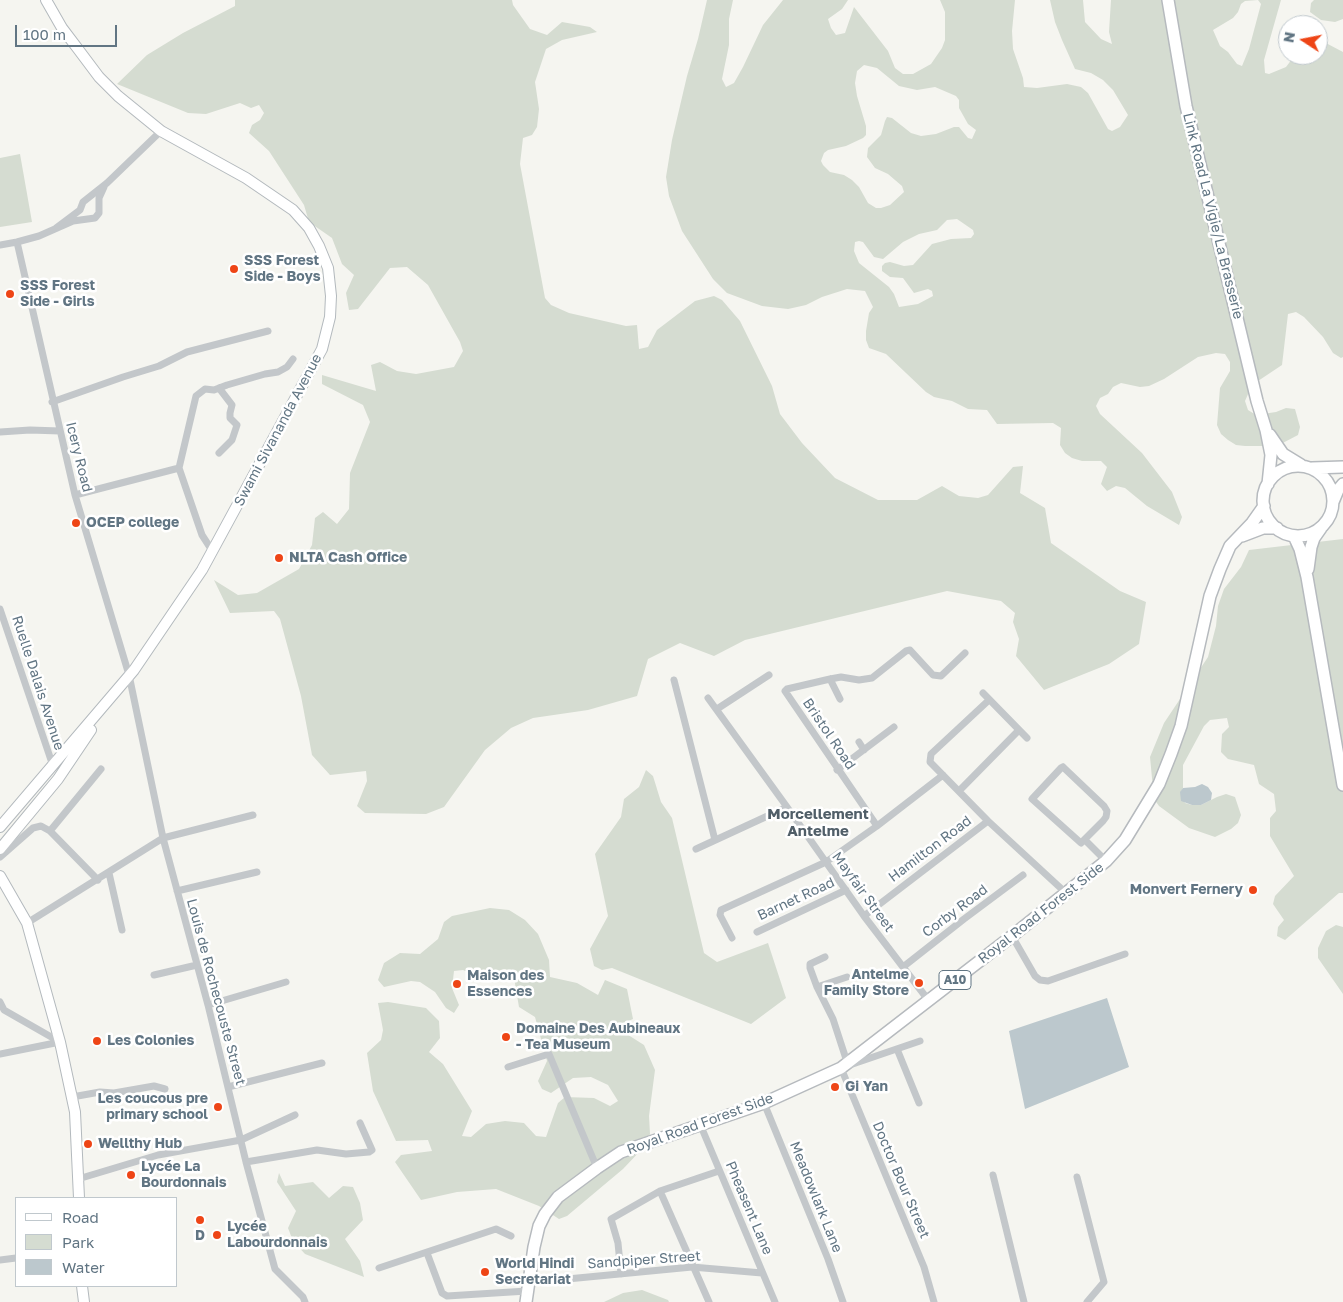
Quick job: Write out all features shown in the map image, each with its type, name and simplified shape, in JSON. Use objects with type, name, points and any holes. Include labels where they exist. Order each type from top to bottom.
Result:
[{"type":"main road","name":"Link Road La Vigie/La Brasserie","points":[[1168,0],[1186,106],[1257,401],[1266,430]]},
{"type":"main road","points":[[1266,430],[1283,454],[1325,478],[1333,493],[1333,502]]},
{"type":"main road","points":[[1266,430],[1271,455],[1268,484],[1264,498],[1266,514],[1276,528],[1294,536],[1309,534],[1322,526]]},
{"type":"main road","points":[[1268,484],[1278,472],[1286,468],[1338,469],[1343,467]]},
{"type":"main road","points":[[1307,577],[1314,538],[1330,515],[1338,490],[1343,484]]},
{"type":"main road","name":"Royal Road Forest Side","points":[[527,1291],[539,1226],[545,1214],[558,1197],[596,1168],[622,1152],[764,1103],[844,1065],[929,1001],[1106,861],[1125,840],[1159,784],[1181,726],[1210,596],[1220,568],[1230,546],[1252,523],[1264,506]]},
{"type":"main road","points":[[1238,538],[1263,528],[1276,528]]},
{"type":"main road","points":[[1294,536],[1300,548],[1307,577],[1343,785]]},
{"type":"street","name":"Swami Sivananda Avenue","points":[[46,0],[62,28],[99,77],[118,96],[161,131],[246,178],[293,210],[309,228],[319,246],[328,268],[332,296],[330,317],[322,349],[213,552],[120,688]]},
{"type":"street","points":[[56,228],[80,210],[82,204],[107,183],[161,131]]},
{"type":"street","points":[[0,245],[47,233],[73,221],[92,219],[98,216],[100,195],[107,183]]},
{"type":"street","points":[[88,200],[93,200],[99,204]]},
{"type":"street","points":[[80,210],[87,219]]},
{"type":"street","name":"Icery Road","points":[[17,242],[52,402],[75,495],[129,676]]},
{"type":"street","points":[[52,402],[159,366],[187,352],[268,332]]},
{"type":"street","points":[[213,552],[202,535],[179,468],[196,396],[205,389],[214,390],[265,374],[278,372],[293,359]]},
{"type":"street","points":[[219,388],[232,405],[230,418],[237,426],[232,440],[219,453]]},
{"type":"street","points":[[0,432],[60,431]]},
{"type":"street","points":[[75,495],[179,468]]},
{"type":"street","name":"Ruelle Dalais Avenue","points":[[0,609],[53,766]]},
{"type":"street","name":"Bristol Road","points":[[877,826],[785,692],[787,689],[830,679],[859,680],[872,678],[906,651],[910,650],[937,677],[941,676],[964,653]]},
{"type":"street","name":"Louis de Rochecouste Street","points":[[129,676],[163,838],[208,1005],[246,1162],[275,1269],[303,1297],[305,1302]]},
{"type":"street","points":[[717,709],[769,676]]},
{"type":"street","points":[[830,679],[840,699]]},
{"type":"street","points":[[674,680],[714,840]]},
{"type":"street","points":[[0,827],[120,688]]},
{"type":"street","points":[[0,849],[58,779],[120,688]]},
{"type":"street","points":[[983,694],[1027,738]]},
{"type":"street","name":"Mayfair Street","points":[[708,698],[864,916],[929,1001]]},
{"type":"street","points":[[989,700],[931,754],[930,762],[988,821],[1066,893]]},
{"type":"street","points":[[838,770],[894,727]]},
{"type":"street","points":[[959,791],[1019,730]]},
{"type":"street","points":[[859,742],[864,750]]},
{"type":"street","points":[[1061,768],[1066,768],[1107,811],[1103,821],[1085,840],[1080,842],[1032,799],[1061,768]]},
{"type":"street","points":[[50,831],[101,769]]},
{"type":"street","points":[[732,938],[720,915],[721,910],[826,862],[877,826],[943,775]]},
{"type":"street","points":[[696,849],[787,807]]},
{"type":"street","points":[[27,923],[163,838],[253,815]]},
{"type":"street","name":"Hamilton Road","points":[[864,916],[988,821]]},
{"type":"street","points":[[0,857],[33,828],[41,826],[50,831],[98,880]]},
{"type":"street","points":[[1085,840],[1106,861]]},
{"type":"street","points":[[177,891],[257,872]]},
{"type":"street","points":[[109,873],[122,930]]},
{"type":"street","name":"Corby Road","points":[[903,967],[1023,875]]},
{"type":"street","points":[[0,876],[27,923],[60,1042],[75,1112],[79,1197]]},
{"type":"street","name":"Barnet Road","points":[[757,932],[846,890]]},
{"type":"street","points":[[1012,936],[1035,976],[1040,980],[1048,981],[1124,954]]},
{"type":"street","name":"Doctor Bour Street","points":[[825,958],[809,966],[833,1019],[844,1065],[924,1267],[934,1302]]},
{"type":"street","points":[[154,975],[197,965]]},
{"type":"street","points":[[817,987],[847,977]]},
{"type":"street","points":[[208,1005],[286,982]]},
{"type":"street","points":[[0,1002],[4,1010],[60,1042]]},
{"type":"street","points":[[844,1065],[920,1041]]},
{"type":"street","points":[[0,1054],[60,1042]]},
{"type":"street","points":[[897,1049],[919,1103]]},
{"type":"street","points":[[508,1067],[549,1054],[596,1168]]},
{"type":"street","points":[[228,1087],[322,1063]]},
{"type":"street","points":[[72,1097],[100,1092],[114,1093],[154,1086],[165,1088]]},
{"type":"street","name":"Meadowlark Lane","points":[[764,1103],[828,1259],[843,1302]]},
{"type":"street","points":[[78,1179],[158,1155],[241,1140],[295,1115]]},
{"type":"street","points":[[246,1162],[317,1150],[346,1154],[369,1152],[372,1150],[360,1123]]},
{"type":"street","name":"Pheasent Lane","points":[[700,1124],[775,1302]]},
{"type":"street","points":[[621,1274],[618,1243],[611,1219],[660,1191],[719,1171]]},
{"type":"street","points":[[993,1175],[1024,1302]]},
{"type":"street","points":[[1077,1177],[1104,1282],[1086,1302]]},
{"type":"street","points":[[660,1191],[709,1302]]},
{"type":"street","points":[[379,1268],[496,1228],[512,1236]]},
{"type":"street","name":"Sandpiper Street","points":[[427,1253],[442,1293],[447,1296],[527,1291],[558,1280],[692,1267],[762,1273]]},
{"type":"street","points":[[0,1260],[15,1258]]},
{"type":"street","points":[[82,1287],[84,1302]]},
{"type":"green space","points":[[235,0],[512,0],[513,5],[530,29],[547,35],[562,22],[590,27],[597,32],[562,40],[546,49],[535,82],[539,109],[537,127],[532,135],[523,138],[520,164],[545,298],[551,305],[569,313],[626,326],[637,325],[639,349],[648,347],[657,330],[695,301],[714,296],[722,300],[740,321],[772,386],[780,414],[802,443],[835,478],[878,500],[917,500],[942,486],[959,496],[978,498],[988,495],[1013,467],[1023,466],[1020,493],[1045,508],[1051,543],[1120,591],[1146,602],[1139,644],[1109,664],[1044,690],[1016,656],[1019,639],[1013,622],[1015,613],[1001,601],[947,591],[745,640],[714,656],[680,643],[648,659],[637,696],[588,710],[533,718],[511,728],[485,750],[444,807],[426,814],[365,813],[357,806],[367,781],[366,771],[330,775],[312,755],[301,696],[280,619],[274,611],[230,613],[214,580],[238,595],[257,593],[299,569],[312,545],[315,518],[323,512],[337,524],[349,509],[350,473],[370,422],[363,405],[322,384],[322,375],[376,391],[371,365],[380,362],[397,371],[416,374],[454,367],[463,351],[460,342],[428,285],[407,267],[390,268],[358,309],[349,310],[346,293],[354,275],[342,264],[332,238],[309,222],[304,205],[269,151],[249,133],[252,125],[260,120],[264,113],[259,105],[251,108],[240,103],[206,114],[188,113],[117,84],[147,55],[183,33],[235,6]]},
{"type":"green space","points":[[707,0],[733,0],[729,19],[729,45],[722,79],[726,87],[734,83],[763,25],[783,0],[848,0],[842,9],[828,19],[836,35],[845,33],[854,7],[888,51],[895,68],[903,74],[913,74],[931,64],[945,40],[945,12],[940,0],[1015,0],[1012,31],[1013,49],[1023,78],[1024,87],[1037,88],[1067,84],[1081,87],[1088,93],[1108,129],[1112,131],[1120,127],[1128,115],[1113,90],[1103,80],[1091,73],[1075,69],[1055,22],[1050,0],[1083,0],[1085,22],[1101,39],[1112,44],[1109,32],[1111,0],[1258,0],[1281,0],[1264,60],[1265,73],[1269,74],[1288,65],[1328,65],[1328,44],[1343,52],[1343,357],[1341,358],[1333,353],[1323,337],[1304,317],[1296,312],[1288,314],[1282,365],[1252,385],[1245,401],[1248,410],[1256,415],[1276,412],[1286,408],[1295,409],[1300,427],[1298,435],[1277,446],[1236,445],[1221,434],[1217,425],[1220,388],[1230,371],[1230,362],[1225,354],[1216,353],[1198,357],[1164,379],[1149,386],[1140,387],[1121,383],[1100,398],[1096,406],[1100,414],[1142,453],[1172,492],[1182,517],[1179,525],[1147,506],[1125,488],[1116,486],[1107,491],[1101,484],[1107,467],[1101,461],[1082,461],[1072,458],[1065,453],[1060,445],[1061,428],[1053,423],[997,424],[987,410],[968,409],[952,401],[934,397],[926,392],[886,354],[869,348],[866,340],[866,331],[869,313],[873,307],[865,291],[847,289],[822,297],[806,305],[788,309],[762,306],[727,293],[713,279],[682,231],[669,196],[666,177],[672,140]],"holes":[[[1258,0],[1261,4],[1249,49],[1242,66],[1237,64],[1228,52],[1220,46],[1213,30],[1233,18],[1241,4],[1245,1]],[[864,65],[877,68],[899,86],[917,90],[935,87],[956,96],[959,100],[959,108],[968,124],[976,130],[972,139],[968,138],[959,127],[936,134],[921,136],[911,133],[892,118],[887,117],[881,135],[868,148],[867,157],[875,168],[888,174],[902,186],[904,192],[890,205],[881,208],[876,208],[868,203],[859,187],[852,180],[844,175],[830,172],[821,161],[824,153],[828,150],[846,146],[866,135],[866,126],[855,83],[857,71]],[[957,219],[973,230],[974,234],[971,238],[951,239],[932,244],[913,265],[904,266],[890,262],[882,266],[882,271],[890,277],[903,278],[914,293],[928,289],[932,291],[933,296],[918,304],[899,307],[889,287],[859,263],[854,251],[855,242],[863,242],[874,257],[883,259],[903,242],[919,234],[937,230],[947,220]]]},
{"type":"green space","points":[[1314,0],[1343,0],[1343,19],[1335,22],[1328,21],[1328,15],[1314,15],[1310,12],[1311,3]]},
{"type":"green space","points":[[20,154],[32,222],[0,227],[0,158]]},
{"type":"green space","points":[[1343,539],[1343,893],[1339,893],[1285,940],[1277,936],[1278,927],[1284,920],[1273,904],[1275,896],[1294,876],[1270,836],[1270,818],[1276,811],[1274,794],[1259,784],[1254,765],[1228,759],[1221,752],[1222,734],[1229,727],[1227,718],[1210,720],[1204,726],[1183,765],[1183,788],[1181,792],[1185,803],[1192,805],[1201,805],[1226,794],[1235,797],[1241,815],[1238,823],[1231,829],[1215,837],[1189,828],[1159,806],[1154,799],[1150,757],[1164,723],[1208,657],[1216,626],[1218,606],[1224,589],[1241,567],[1249,550]]},
{"type":"green space","points":[[646,770],[653,776],[661,802],[672,818],[704,953],[717,962],[768,943],[786,998],[751,1024],[612,968],[602,970],[594,966],[590,949],[608,916],[595,854],[621,817],[624,799],[639,787]]},
{"type":"green space","points":[[490,908],[509,910],[525,920],[538,934],[549,960],[550,977],[577,983],[598,995],[605,980],[627,989],[633,1019],[624,1023],[625,1033],[644,1045],[655,1070],[649,1116],[650,1134],[642,1149],[623,1169],[567,1216],[559,1219],[539,1206],[496,1189],[457,1192],[421,1200],[395,1162],[401,1155],[432,1151],[428,1140],[396,1141],[373,1091],[367,1053],[381,1040],[383,1030],[378,1003],[388,1002],[426,1008],[439,1021],[440,1038],[429,1052],[443,1064],[472,1111],[462,1136],[471,1137],[486,1124],[505,1121],[524,1123],[536,1136],[546,1137],[558,1103],[565,1097],[594,1098],[610,1106],[618,1101],[608,1085],[591,1077],[573,1078],[551,1093],[542,1089],[538,1081],[547,1061],[535,1017],[519,1007],[513,972],[505,969],[480,977],[463,970],[454,971],[452,988],[459,1005],[454,1013],[446,1008],[435,992],[420,982],[411,981],[384,987],[378,980],[384,963],[400,953],[420,954],[438,939],[444,922],[452,916]]},
{"type":"green space","points":[[1336,925],[1343,927],[1343,994],[1318,958],[1318,948],[1326,931]]},
{"type":"green space","points":[[279,1173],[285,1186],[313,1182],[329,1198],[343,1186],[353,1187],[360,1203],[363,1220],[345,1239],[360,1261],[364,1277],[305,1254],[293,1241],[288,1228],[296,1211],[277,1182]]},
{"type":"green space","points":[[642,1290],[669,1302],[604,1302],[623,1293]]},
{"type":"water","points":[[1202,784],[1208,787],[1212,793],[1211,800],[1201,805],[1192,805],[1181,801],[1180,792],[1183,788]]},
{"type":"water","points":[[1107,998],[1129,1067],[1025,1109],[1009,1031]]},
{"type":"place","name":"SSS Forest Side - Boys","points":[[234,269]]},
{"type":"place","name":"SSS Forest Side - Girls","points":[[10,294]]},
{"type":"place","name":"OCEP college","points":[[76,523]]},
{"type":"place","name":"NLTA Cash Office","points":[[279,558]]},
{"type":"place","name":"Monvert Fernery","points":[[1253,890]]},
{"type":"place","name":"Antelme Family Store","points":[[919,983]]},
{"type":"place","name":"Maison des Essences","points":[[457,984]]},
{"type":"place","name":"Domaine Des Aubineaux - Tea Museum","points":[[506,1037]]},
{"type":"place","name":"Les Colonies","points":[[97,1041]]},
{"type":"place","name":"Gi Yan","points":[[835,1087]]},
{"type":"place","name":"Les coucous pre primary school","points":[[218,1107]]},
{"type":"place","name":"Wellthy Hub","points":[[88,1144]]},
{"type":"place","name":"Lycée La Bourdonnais","points":[[131,1175]]},
{"type":"place","name":"D","points":[[200,1220]]},
{"type":"place","name":"Lycée Labourdonnais","points":[[217,1235]]},
{"type":"place","name":"World Hindi Secretariat","points":[[485,1272]]},
{"type":"district","name":"Morcellement Antelme","points":[[818,822]]}]
